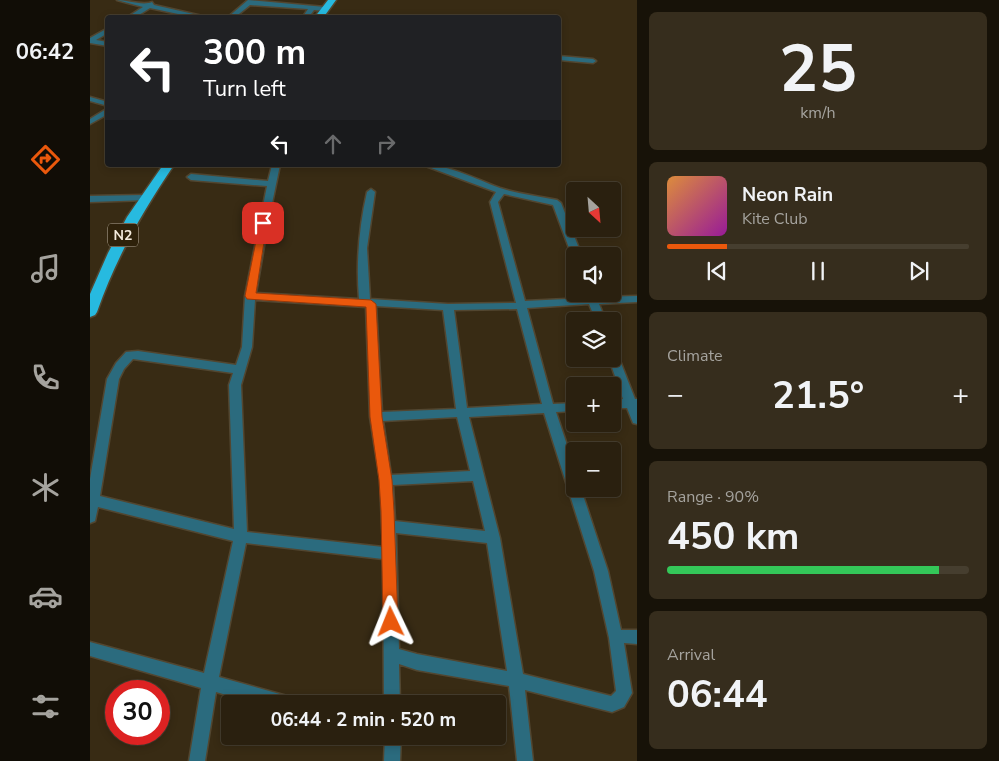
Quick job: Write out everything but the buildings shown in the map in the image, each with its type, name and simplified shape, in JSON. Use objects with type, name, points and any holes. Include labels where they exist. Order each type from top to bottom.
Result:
[{"type":"highway","points":[[320,15],[332,0]]},
{"type":"highway","name":"N2","points":[[90,312],[118,244],[144,198],[167,167]]},
{"type":"street","points":[[120,0],[193,15]]},
{"type":"street","points":[[134,15],[158,0]]},
{"type":"street","points":[[234,15],[250,2],[325,9]]},
{"type":"street","points":[[307,15],[312,8]]},
{"type":"street","points":[[90,41],[105,32]]},
{"type":"street","points":[[90,41],[105,44]]},
{"type":"street","points":[[561,58],[593,61]]},
{"type":"street","points":[[90,99],[105,103]]},
{"type":"street","points":[[90,122],[103,117]]},
{"type":"street","points":[[198,761],[210,682],[241,536],[235,386],[247,347],[250,296],[276,167]]},
{"type":"street","points":[[433,167],[472,179],[501,191],[557,203],[574,247]]},
{"type":"street","points":[[191,177],[272,184]]},
{"type":"street","points":[[501,191],[494,202],[550,409],[566,460]]},
{"type":"street","points":[[371,192],[364,218],[362,258],[368,304],[376,417],[386,480],[389,526],[392,695]]},
{"type":"street","points":[[90,199],[144,198]]},
{"type":"street","points":[[250,296],[448,307],[513,307],[566,300]]},
{"type":"street","points":[[621,298],[636,299]]},
{"type":"street","points":[[448,307],[462,413],[492,538],[516,680],[525,761]]},
{"type":"street","points":[[90,517],[113,379],[117,368],[130,355],[239,370]]},
{"type":"street","points":[[618,367],[633,403],[636,420]]},
{"type":"street","points":[[376,417],[566,408]]},
{"type":"street","points":[[386,480],[477,476]]},
{"type":"street","points":[[392,655],[416,662],[516,680],[612,704],[618,701],[624,693],[616,638],[601,571],[578,497]]},
{"type":"street","points":[[94,500],[241,536],[389,554]]},
{"type":"street","points":[[389,526],[492,538]]},
{"type":"street","points":[[616,638],[625,636],[636,637]]},
{"type":"street","points":[[90,649],[256,695]]},
{"type":"street","points":[[392,761],[393,745]]},
{"type":"route","points":[[263,223],[250,296],[371,304],[376,417],[386,480],[389,526],[391,622]]}]
